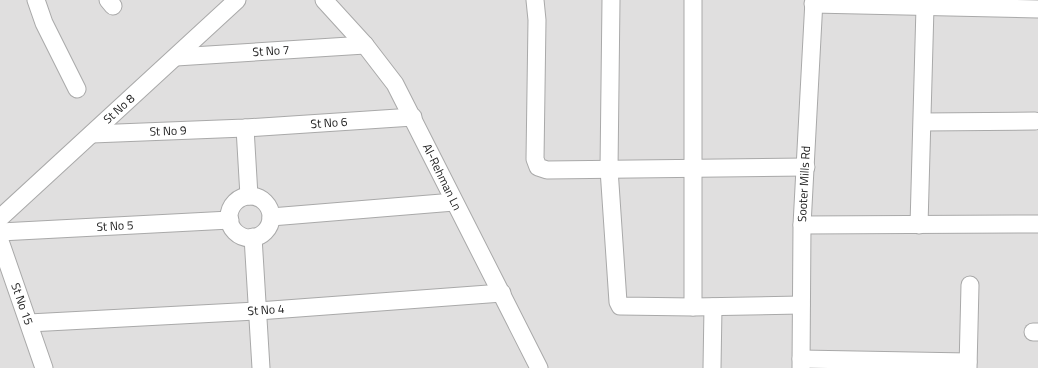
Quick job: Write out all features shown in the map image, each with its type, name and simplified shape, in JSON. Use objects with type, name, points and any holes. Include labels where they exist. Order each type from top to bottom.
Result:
[{"type":"street","points":[[36,0],[44,23],[77,89]]},
{"type":"street","name":"St No 8","points":[[0,218],[237,0]]},
{"type":"street","name":"Al-Rehman Ln","points":[[324,0],[365,45],[395,84],[539,368]]},
{"type":"street","points":[[534,0],[537,20],[535,159],[538,167],[547,170],[806,167]]},
{"type":"street","points":[[611,0],[609,169],[618,302],[620,306],[713,307],[801,305]]},
{"type":"street","points":[[693,0],[693,307]]},
{"type":"street","points":[[813,2],[907,3],[925,7],[991,4],[1038,9]]},
{"type":"street","name":"Sooter Mills Rd","points":[[801,364],[802,225],[813,2]]},
{"type":"street","points":[[919,225],[925,7]]},
{"type":"street","name":"St No 7","points":[[176,57],[365,45]]},
{"type":"street","name":"St No 6","points":[[245,128],[413,117]]},
{"type":"street","points":[[923,122],[1035,121]]},
{"type":"street","points":[[245,128],[249,196]]},
{"type":"street","name":"St No 9","points":[[92,134],[245,128]]},
{"type":"street","points":[[249,196],[256,196],[262,199],[267,204],[271,217],[268,228],[258,236],[253,237],[246,237],[235,231],[230,220],[232,206],[242,197],[249,196]]},
{"type":"street","points":[[271,217],[454,202]]},
{"type":"street","name":"St No 5","points":[[0,232],[230,220]]},
{"type":"street","points":[[802,225],[1038,224]]},
{"type":"street","points":[[253,237],[261,368]]},
{"type":"street","name":"St No 15","points":[[0,241],[44,368]]},
{"type":"street","points":[[801,364],[968,365],[970,285]]},
{"type":"street","name":"St No 4","points":[[29,323],[258,311],[502,293]]},
{"type":"street","points":[[712,368],[713,307]]},
{"type":"shaded area","points":[[0,0],[1038,0],[1038,368],[0,368]]}]
